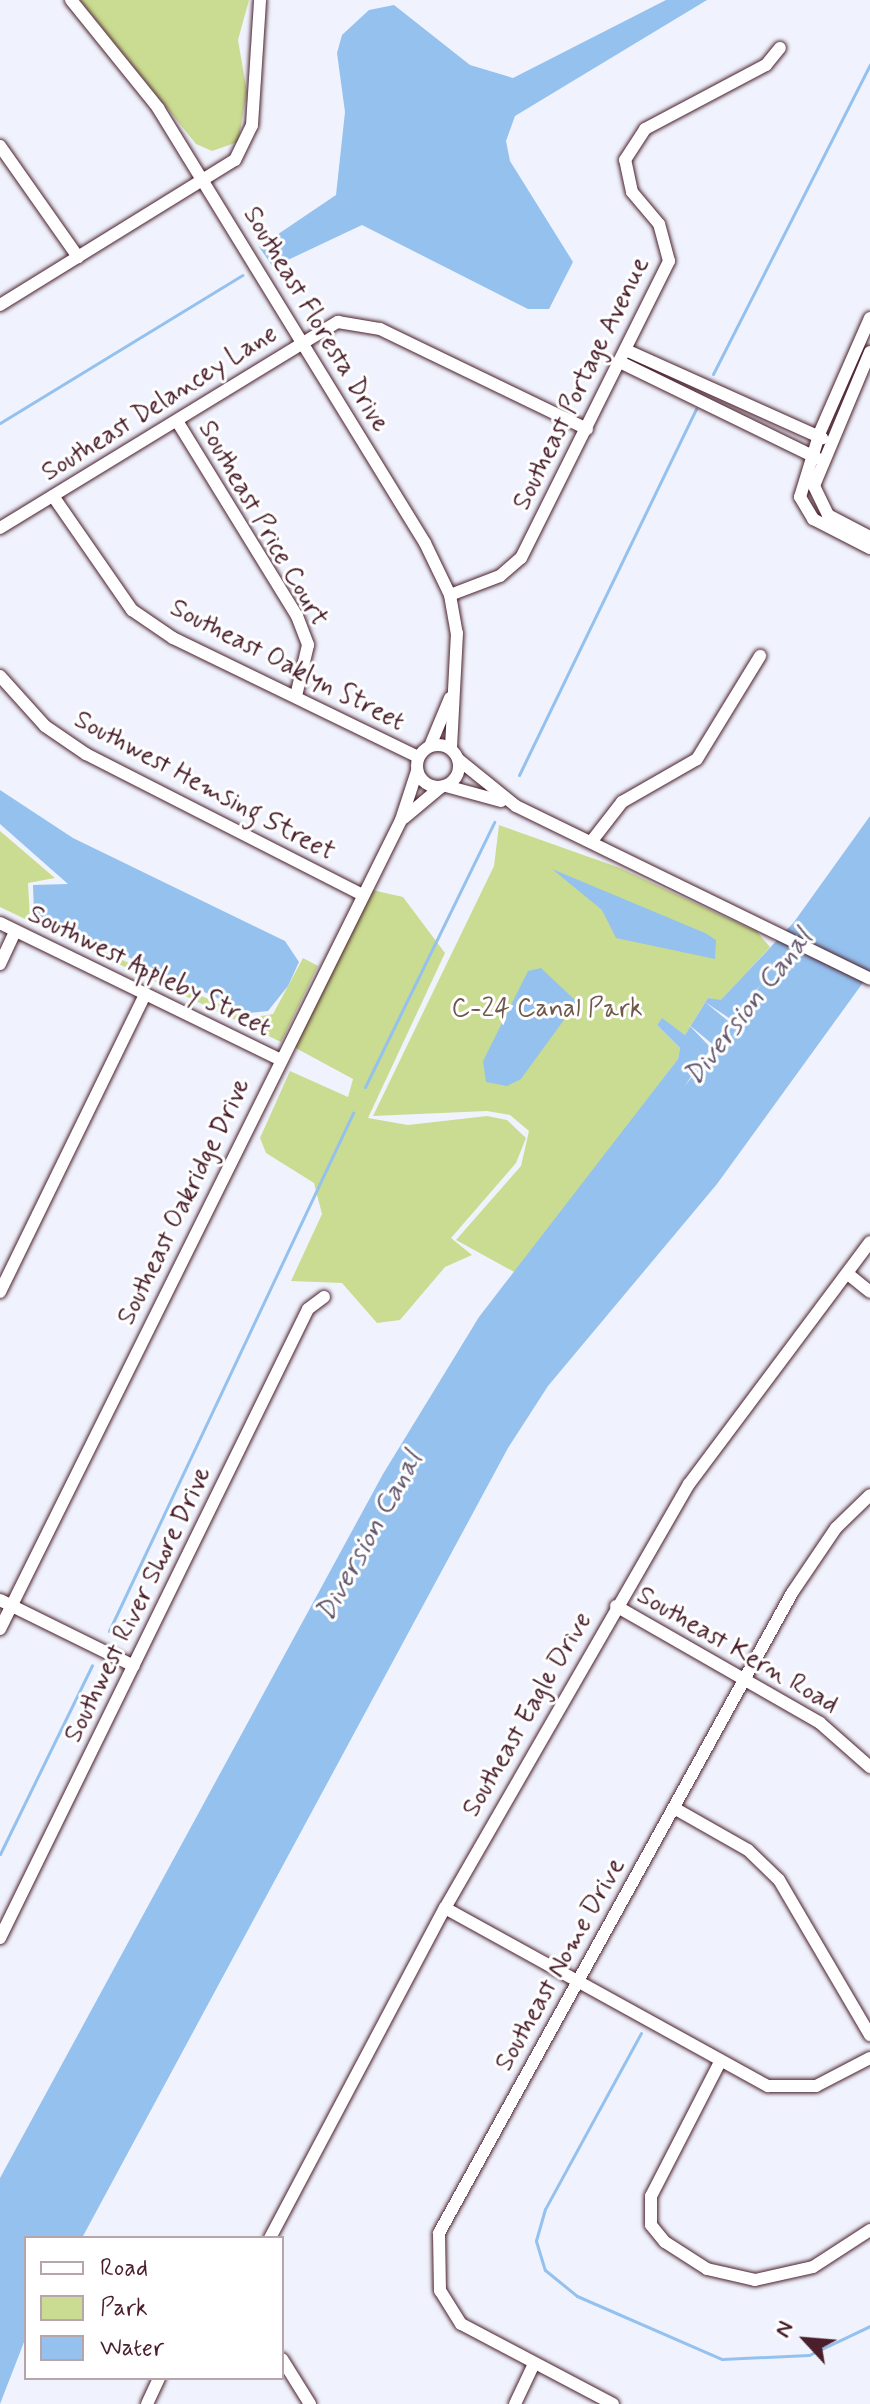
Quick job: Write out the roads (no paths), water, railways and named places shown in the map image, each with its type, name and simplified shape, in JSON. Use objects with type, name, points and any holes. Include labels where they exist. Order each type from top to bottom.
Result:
[{"type":"street","name":"Southeast Floresta Drive","points":[[71,0],[204,179],[303,341],[450,595],[457,633],[451,748]]},
{"type":"street","points":[[0,305],[204,179],[247,143],[260,0]]},
{"type":"street","name":"Southeast Portage Avenue","points":[[450,595],[500,576],[521,558],[625,357],[669,261],[659,224],[632,192],[625,160],[645,129],[766,65],[780,48]]},
{"type":"street","points":[[0,146],[78,257]]},
{"type":"street","points":[[867,541],[813,519],[803,506],[823,438],[868,335],[870,318]]},
{"type":"street","name":"Southeast Delancey Lane","points":[[0,528],[338,322],[359,321],[587,429]]},
{"type":"street","points":[[823,438],[870,352]]},
{"type":"street","points":[[625,357],[674,371],[823,438]]},
{"type":"street","points":[[625,357],[668,383],[816,458]]},
{"type":"street","points":[[668,383],[674,371]]},
{"type":"street","name":"Southeast Price Court","points":[[177,421],[297,616],[308,645],[296,696]]},
{"type":"street","name":"Southeast Oaklyn Street","points":[[53,496],[132,610],[173,638],[418,757]]},
{"type":"street","points":[[591,842],[622,802],[697,759],[760,656]]},
{"type":"street","name":"Southwest Hemsing Street","points":[[0,676],[45,726],[86,754],[361,894]]},
{"type":"street","name":"Southeast Floresta Drive","points":[[430,746],[453,691]]},
{"type":"street","points":[[516,806],[459,760],[451,748],[430,746],[418,757],[417,771],[444,786],[516,806],[870,979]]},
{"type":"street","points":[[444,786],[459,760]]},
{"type":"street","name":"Southeast Oakridge Drive","points":[[0,1629],[6,1603],[401,820],[417,771]]},
{"type":"street","name":"Southeast Oakridge Drive","points":[[401,820],[444,786]]},
{"type":"street","name":"Southwest Appleby Street","points":[[0,923],[279,1059]]},
{"type":"street","points":[[0,964],[15,932]]},
{"type":"street","points":[[0,1292],[145,995]]},
{"type":"street","name":"Southeast Eagle Drive","points":[[271,2236],[445,1908],[616,1606],[689,1484],[870,1242]]},
{"type":"street","points":[[848,1274],[870,1292]]},
{"type":"street","name":"Southwest River Shore Drive","points":[[0,1938],[308,1309],[324,1297]]},
{"type":"street","name":"Southeast Nome Drive","points":[[613,2404],[482,2341],[450,2311],[436,2276],[436,2246],[577,1981],[743,1682],[827,1541],[870,1495]]},
{"type":"street","points":[[6,1603],[134,1666]]},
{"type":"street","name":"Southeast Kern Road","points":[[616,1606],[743,1682],[820,1723],[870,1767]]},
{"type":"street","points":[[674,1808],[748,1850],[779,1880],[870,2035]]},
{"type":"street","points":[[445,1908],[720,2062],[790,2088],[837,2079],[870,2058]]},
{"type":"street","points":[[720,2062],[651,2196],[651,2225],[665,2242],[707,2269],[755,2280],[813,2267],[870,2230]]},
{"type":"street","points":[[284,2362],[310,2404]]},
{"type":"street","points":[[515,2404],[533,2366]]},
{"type":"street","points":[[147,2404],[158,2380]]},
{"type":"water","points":[[666,0],[707,0],[515,116],[506,141],[510,161],[573,262],[549,309],[528,309],[362,225],[273,267],[259,247],[336,195],[345,112],[337,53],[342,35],[369,10],[394,5],[470,65],[513,78]]},
{"type":"water","points":[[0,790],[73,838],[285,941],[299,962],[288,986],[268,1011],[250,1013],[34,914],[33,885],[68,884],[0,824]]},
{"type":"water","name":"Diversion Canal","points":[[870,816],[870,973],[717,1184],[548,1386],[508,1448],[83,2236],[24,2236],[24,2342],[0,2404],[0,2178],[383,1474],[479,1317],[678,1059],[680,1048],[657,1025],[662,1018],[685,1035],[708,998],[721,1000],[794,922]]},
{"type":"water","points":[[552,869],[705,933],[716,940],[715,959],[616,938],[602,910]]},
{"type":"water","points":[[541,968],[577,1002],[521,1079],[507,1086],[486,1082],[483,1061],[528,971]]},
{"type":"waterway","points":[[713,374],[870,64]]},
{"type":"waterway","points":[[0,423],[242,275]]},
{"type":"waterway","points":[[519,775],[696,409]]},
{"type":"waterway","points":[[365,1087],[494,822]]},
{"type":"waterway","points":[[109,1631],[353,1113]]},
{"type":"waterway","points":[[0,1854],[92,1665]]},
{"type":"waterway","points":[[641,2033],[545,2209],[536,2241],[545,2270],[577,2296],[722,2359],[809,2355],[870,2326]]},
{"type":"park label","name":"C-24 Canal Park","points":[[547,1010]]}]
